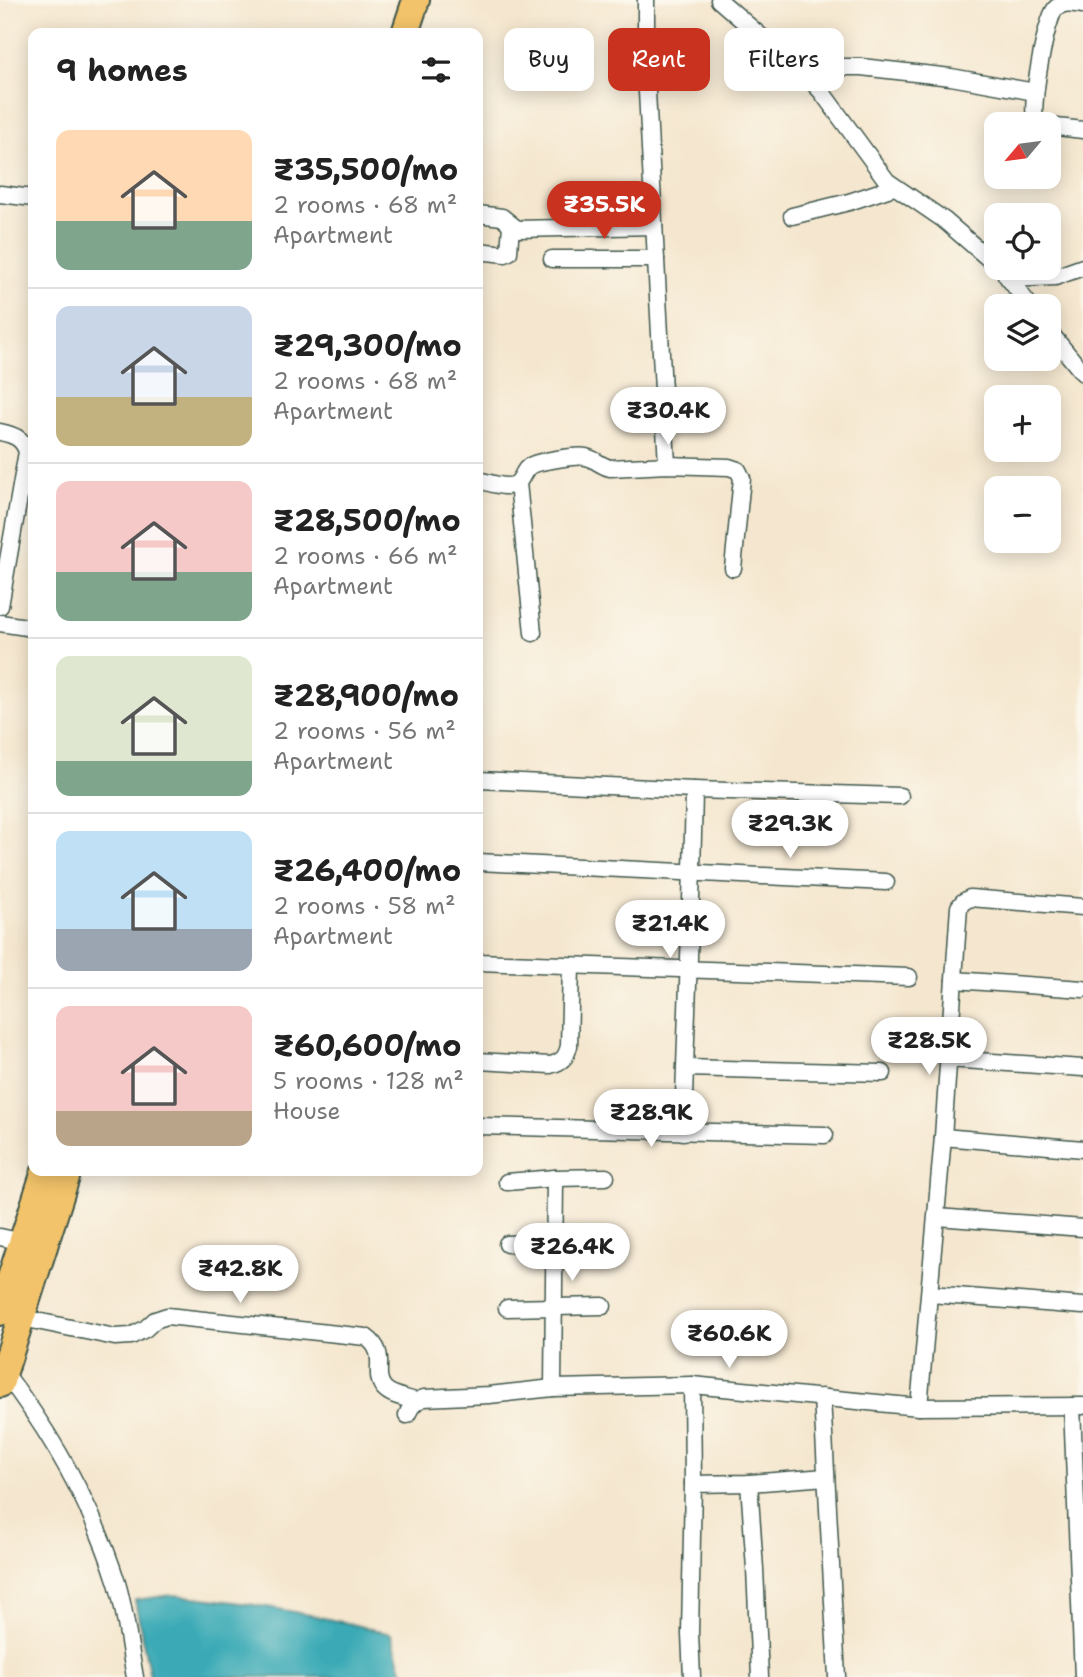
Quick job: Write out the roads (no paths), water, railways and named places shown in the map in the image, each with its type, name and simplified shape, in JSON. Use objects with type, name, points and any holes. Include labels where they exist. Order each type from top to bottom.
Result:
[{"type":"highway","points":[[406,28],[416,0]]},
{"type":"highway","points":[[425,28],[434,0]]},
{"type":"highway","points":[[2,1378],[11,1315],[11,1240],[43,1176]]},
{"type":"highway","points":[[11,1315],[66,1176]]},
{"type":"street","points":[[646,0],[646,73],[667,465]]},
{"type":"street","points":[[719,0],[751,28]]},
{"type":"street","points":[[1034,112],[1035,92],[1046,33],[1054,10],[1067,3],[1083,5]]},
{"type":"street","points":[[844,67],[951,77],[1035,92]]},
{"type":"street","points":[[821,91],[887,181],[944,220],[984,255]]},
{"type":"street","points":[[1061,127],[1083,130]]},
{"type":"street","points":[[792,216],[849,202],[894,187]]},
{"type":"street","points":[[0,194],[28,197]]},
{"type":"street","points":[[483,215],[502,218],[517,229],[654,226]]},
{"type":"street","points":[[483,252],[509,252],[512,225]]},
{"type":"street","points":[[552,259],[656,259]]},
{"type":"street","points":[[1061,275],[1083,267]]},
{"type":"street","points":[[1009,280],[1020,294]]},
{"type":"street","points":[[1061,346],[1083,373]]},
{"type":"street","points":[[0,432],[25,443],[27,452],[0,606]]},
{"type":"street","points":[[533,633],[518,483],[526,469],[533,464],[588,457],[601,466],[610,468],[667,465],[729,467],[738,470],[742,478],[733,568]]},
{"type":"street","points":[[483,481],[508,486],[518,483]]},
{"type":"street","points":[[0,623],[28,627]]},
{"type":"street","points":[[483,780],[900,796]]},
{"type":"street","points":[[683,1132],[694,790]]},
{"type":"street","points":[[483,862],[886,882]]},
{"type":"street","points":[[919,1406],[937,1217],[959,907],[970,898],[1083,907]]},
{"type":"street","points":[[483,962],[909,977]]},
{"type":"street","points":[[483,1061],[550,1065],[560,1063],[567,1056],[571,966]]},
{"type":"street","points":[[954,980],[1083,989]]},
{"type":"street","points":[[948,1059],[1083,1068]]},
{"type":"street","points":[[685,1068],[883,1073]]},
{"type":"street","points":[[483,1126],[825,1135]]},
{"type":"street","points":[[943,1137],[1083,1149]]},
{"type":"street","points":[[507,1182],[606,1177]]},
{"type":"street","points":[[553,1388],[555,1178]]},
{"type":"street","points":[[937,1217],[1083,1228]]},
{"type":"street","points":[[507,1244],[603,1240]]},
{"type":"street","points":[[930,1294],[1083,1306]]},
{"type":"street","points":[[507,1308],[603,1306]]},
{"type":"street","points":[[11,1315],[115,1337],[131,1336],[155,1320],[167,1316],[366,1337],[374,1343],[379,1354],[380,1380],[383,1387],[395,1395],[416,1401]]},
{"type":"street","points":[[2,1378],[32,1409],[79,1487],[117,1585],[135,1677]]},
{"type":"street","points":[[692,1385],[692,1677]]},
{"type":"street","points":[[407,1415],[410,1407],[424,1398],[553,1388],[692,1385],[919,1406],[1078,1406],[1083,1677]]},
{"type":"street","points":[[822,1397],[836,1677]]},
{"type":"street","points":[[693,1484],[826,1477]]},
{"type":"street","points":[[748,1483],[760,1677]]},
{"type":"water","points":[[172,1595],[282,1610],[391,1634],[402,1677],[150,1677],[135,1600]]}]
